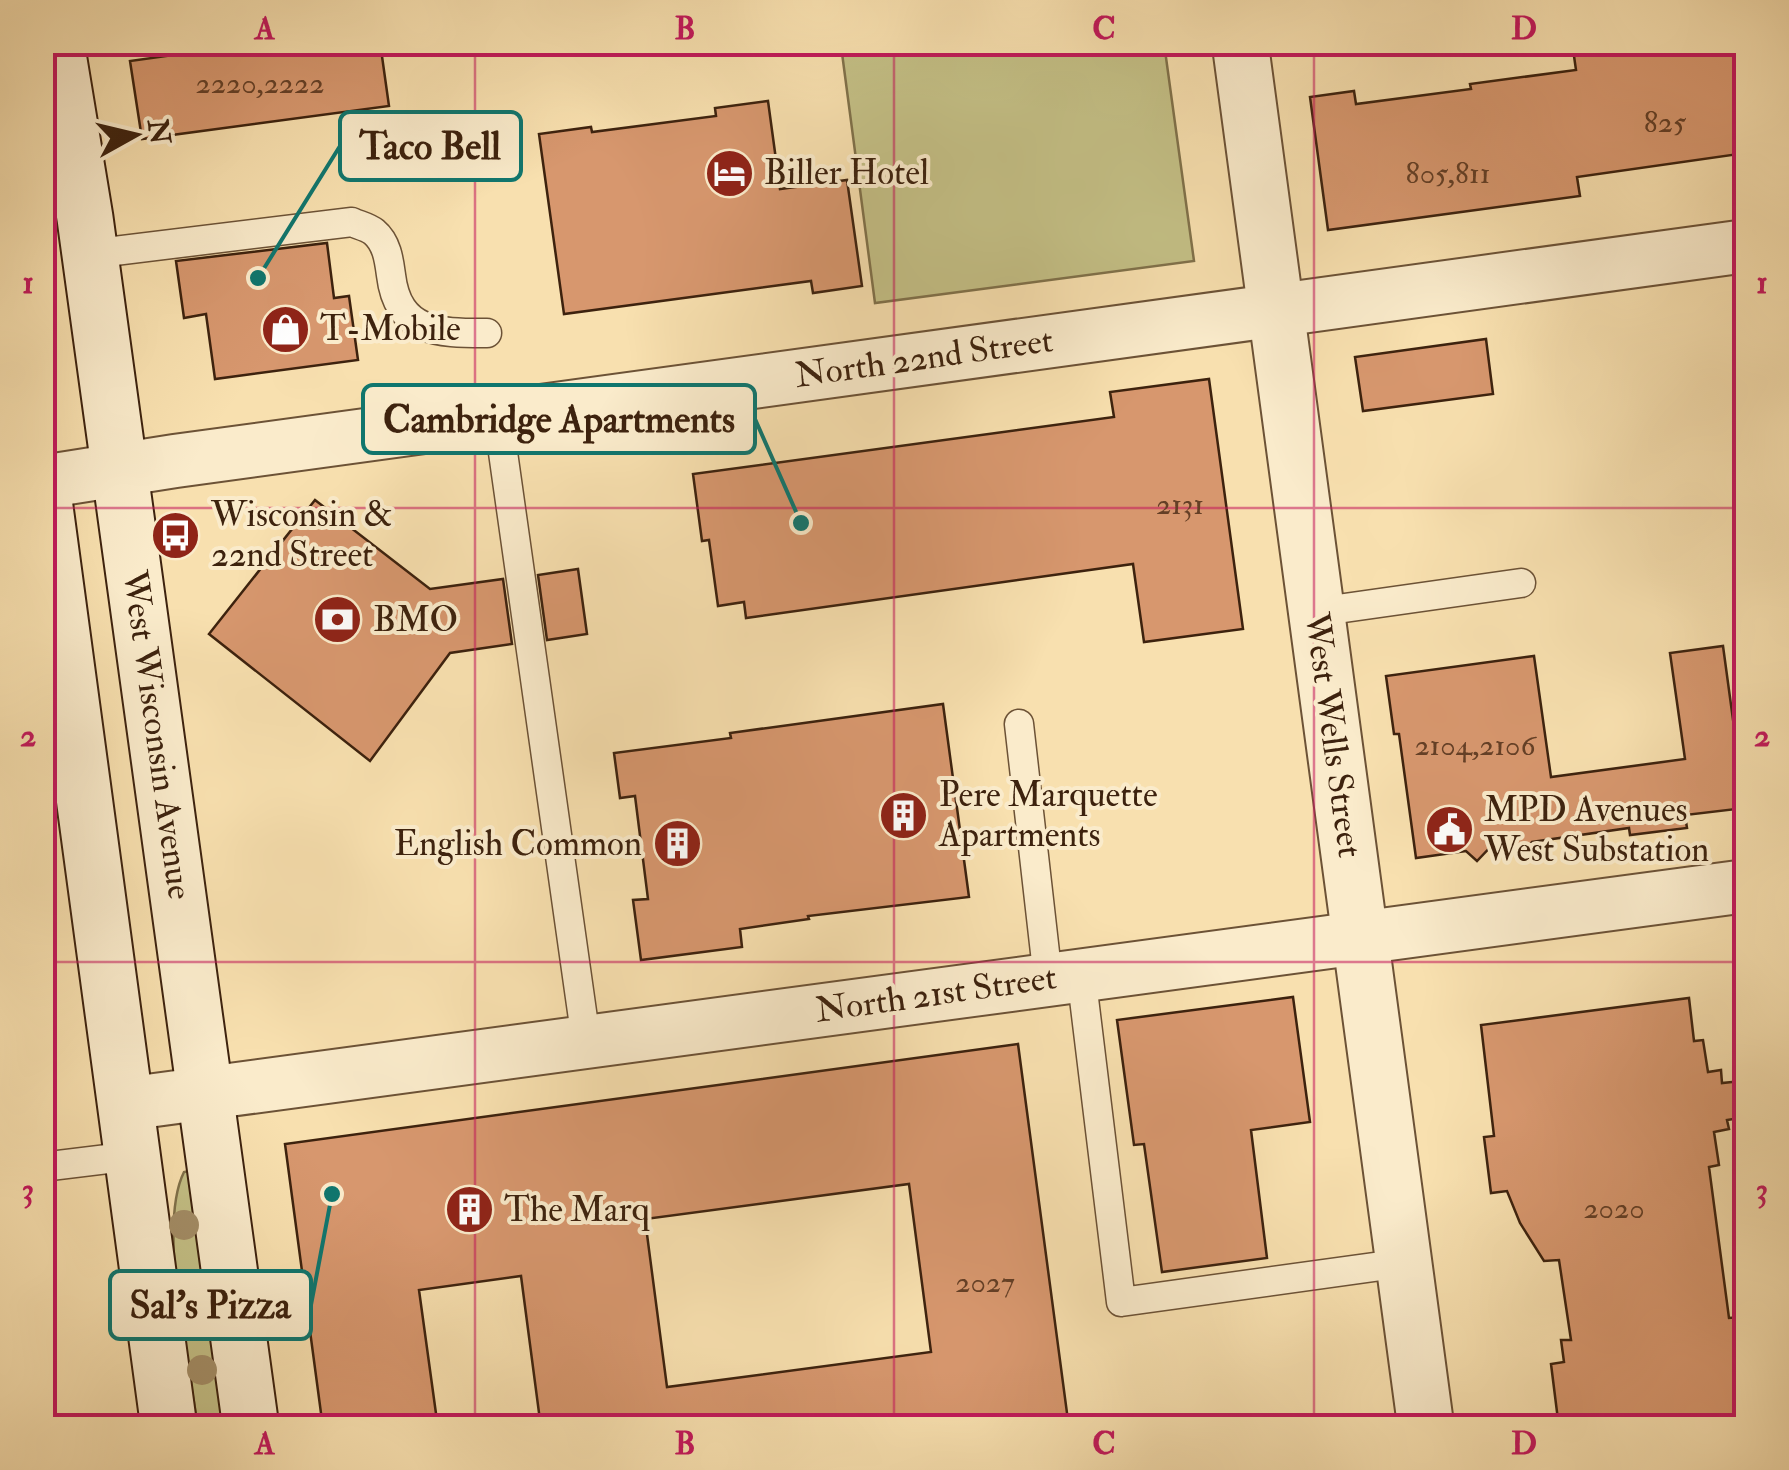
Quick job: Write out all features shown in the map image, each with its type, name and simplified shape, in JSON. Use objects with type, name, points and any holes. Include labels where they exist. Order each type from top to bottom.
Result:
[{"type":"main road","name":"West Wisconsin Avenue","points":[[56,42],[90,254],[251,1428]]},
{"type":"main road","name":"West Wells Street","points":[[1240,42],[1426,1428]]},
{"type":"main road","points":[[42,484],[169,1428]]},
{"type":"street","name":"North 22nd Street","points":[[42,484],[120,469],[1746,246]]},
{"type":"street","name":"North 21st Street","points":[[129,1130],[205,1092],[1746,886]]},
{"type":"lane","points":[[90,254],[352,222],[374,232],[390,255],[392,282],[403,312],[421,327],[443,333],[487,333]]},
{"type":"lane","points":[[498,417],[586,1040]]},
{"type":"lane","points":[[1316,612],[1521,583]]},
{"type":"lane","points":[[1019,724],[1120,1302],[1403,1264]]},
{"type":"lane","points":[[42,1168],[129,1130]]},
{"type":"shaded area","points":[[956,42],[1164,43],[1194,261],[875,303],[842,53]]},
{"type":"shaded area","points":[[189,1171],[225,1427],[198,1427],[182,1333],[174,1226],[176,1196],[184,1172]]},
{"type":"building","points":[[267,42],[380,42],[389,106],[142,139],[130,61]]},
{"type":"building","points":[[1572,42],[1746,42],[1746,153],[1577,177],[1580,196],[1328,230],[1310,97],[1354,91],[1356,104],[1576,70]]},
{"type":"building","name":"Biller Hotel","points":[[768,101],[780,189],[847,180],[862,286],[813,293],[811,281],[564,314],[539,134],[591,127],[592,132],[716,116],[715,108]]},
{"type":"building","points":[[327,243],[334,298],[349,296],[358,360],[215,379],[206,314],[184,318],[176,261]]},
{"type":"building","points":[[1486,339],[1493,394],[1363,411],[1355,357]]},
{"type":"building","points":[[1209,379],[1243,629],[1144,642],[1133,564],[746,618],[744,602],[718,606],[709,540],[702,541],[693,474],[1114,417],[1110,392]]},
{"type":"building","name":"BMO","points":[[315,500],[430,589],[503,579],[512,644],[450,653],[370,761],[209,634]]},
{"type":"building","points":[[578,569],[587,634],[547,640],[538,575]]},
{"type":"building","points":[[1723,646],[1745,808],[1685,815],[1687,828],[1630,835],[1629,828],[1532,842],[1521,855],[1499,838],[1477,861],[1466,851],[1416,858],[1399,734],[1394,734],[1386,676],[1534,656],[1551,777],[1685,759],[1670,653]]},
{"type":"building","name":"Pere Marquette Apartments","points":[[943,704],[969,897],[808,916],[809,919],[740,929],[742,947],[641,960],[633,900],[648,899],[635,796],[620,798],[614,753]]},
{"type":"building","points":[[1293,997],[1310,1122],[1251,1130],[1267,1258],[1162,1272],[1144,1144],[1134,1145],[1117,1020]]},
{"type":"building","points":[[1689,998],[1694,1041],[1703,1040],[1708,1072],[1721,1070],[1722,1083],[1741,1081],[1746,1117],[1727,1120],[1729,1129],[1714,1132],[1719,1165],[1709,1167],[1729,1318],[1741,1317],[1746,1346],[1746,1428],[1571,1428],[1569,1418],[1558,1420],[1551,1364],[1564,1362],[1561,1340],[1571,1340],[1559,1260],[1544,1261],[1520,1223],[1507,1191],[1491,1193],[1484,1137],[1494,1136],[1481,1025]]},
{"type":"building","points":[[1018,1044],[1069,1428],[541,1428],[521,1276],[419,1290],[438,1428],[323,1428],[285,1144]],"holes":[[[909,1184],[931,1352],[667,1387],[645,1219]]]},
{"type":"place","name":"Biller Hotel","points":[[729,173]]},
{"type":"place","name":"Taco Bell","points":[[258,278]]},
{"type":"place","name":"T-Mobile","points":[[285,329]]},
{"type":"place","name":"Cambridge Apartments","points":[[801,523]]},
{"type":"place","name":"Wisconsin & 22nd Street","points":[[176,535]]},
{"type":"place","name":"BMO","points":[[338,620]]},
{"type":"place","name":"Pere Marquette Apartments","points":[[904,815]]},
{"type":"place","name":"MPD Avenues West Substation","points":[[1449,830]]},
{"type":"place","name":"English Common","points":[[677,844]]},
{"type":"place","name":"Sal's Pizza","points":[[332,1194]]},
{"type":"place","name":"The Marq","points":[[469,1210]]}]
